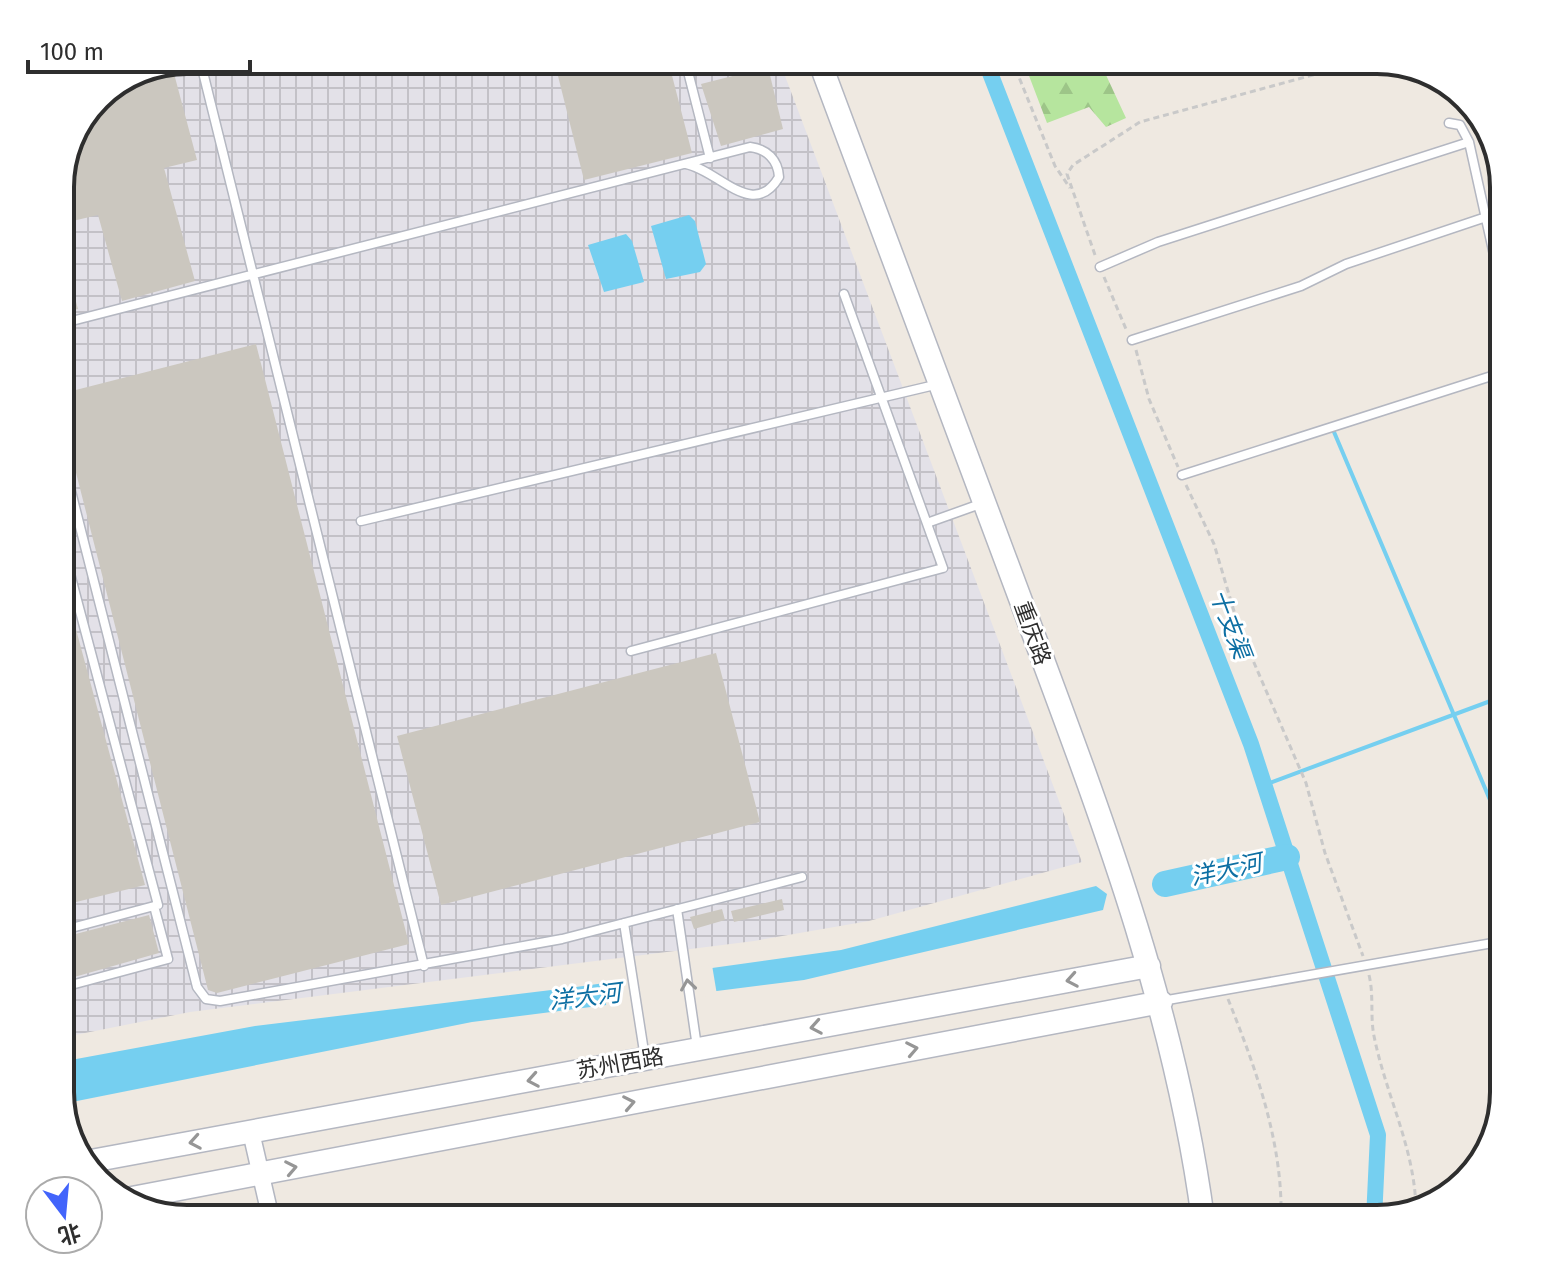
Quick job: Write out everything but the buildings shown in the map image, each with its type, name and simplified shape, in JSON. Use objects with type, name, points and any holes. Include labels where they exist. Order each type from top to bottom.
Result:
[{"type":"main road","name":"重庆路","points":[[824,74],[1119,864],[1161,1002],[1191,1131],[1201,1205]]},
{"type":"main road","name":"苏州西路","points":[[96,1160],[251,1132],[644,1052],[1149,966]]},
{"type":"main road","points":[[1026,988],[1031,1026]]},
{"type":"main road","name":"苏州西路","points":[[144,1196],[1161,1002]]},
{"type":"street","points":[[251,1132],[268,1205]]},
{"type":"lane","points":[[203,74],[424,966]]},
{"type":"lane","points":[[689,74],[710,158]]},
{"type":"lane","points":[[1449,123],[1460,125],[1469,142],[1490,230]]},
{"type":"lane","points":[[1100,267],[1158,242],[1469,142]]},
{"type":"lane","points":[[74,320],[251,275],[686,164],[710,158],[760,148],[778,167],[779,177],[765,193],[755,197],[742,195],[706,171],[686,164]]},
{"type":"lane","points":[[1132,340],[1301,286],[1346,264],[1490,216]]},
{"type":"lane","points":[[631,651],[943,568],[844,294]]},
{"type":"lane","points":[[1182,475],[1490,376]]},
{"type":"lane","points":[[361,521],[940,384]]},
{"type":"lane","points":[[74,502],[201,994],[211,1001],[424,966],[562,939],[802,877]]},
{"type":"lane","points":[[927,523],[984,503]]},
{"type":"lane","points":[[74,589],[158,905],[74,927]]},
{"type":"lane","points":[[74,984],[168,959],[154,906]]},
{"type":"lane","points":[[677,909],[697,1044]]},
{"type":"lane","points":[[624,923],[644,1052]]},
{"type":"lane","points":[[1161,1002],[1490,943]]},
{"type":"path","points":[[1018,74],[1055,166],[1072,191]]},
{"type":"path","points":[[1317,74],[1140,122],[1073,165],[1067,174],[1100,267],[1132,340],[1149,399],[1214,544],[1239,628],[1303,777],[1325,853],[1366,965],[1373,993],[1373,1035],[1410,1151],[1415,1198]]},
{"type":"path","points":[[1225,990],[1244,1038],[1279,1160],[1281,1205]]},
{"type":"shaded area","points":[[187,74],[784,74],[1082,862],[869,921],[754,941],[190,1012],[74,1035],[74,180],[78,158],[97,118],[131,89],[151,80]]},
{"type":"green space","points":[[1028,74],[1106,74],[1126,118],[1106,127],[1089,107],[1047,123]]},
{"type":"water","points":[[689,215],[695,221],[706,264],[700,272],[666,279],[651,226]]},
{"type":"water","points":[[626,234],[632,241],[644,282],[604,292],[588,245]]},
{"type":"water","points":[[1096,886],[1107,894],[1103,910],[804,980],[472,1022],[74,1102],[74,1059],[255,1026],[576,987],[841,950]]},
{"type":"pier","points":[[712,965],[717,995],[607,1010],[602,980]]},
{"type":"waterway","name":"十支渠","points":[[990,74],[1251,744],[1378,1135],[1375,1205]]},
{"type":"waterway","points":[[1334,432],[1490,800]]},
{"type":"waterway","points":[[1264,785],[1490,701]]},
{"type":"waterway","name":"洋大河","points":[[1165,884],[1287,857]]}]
